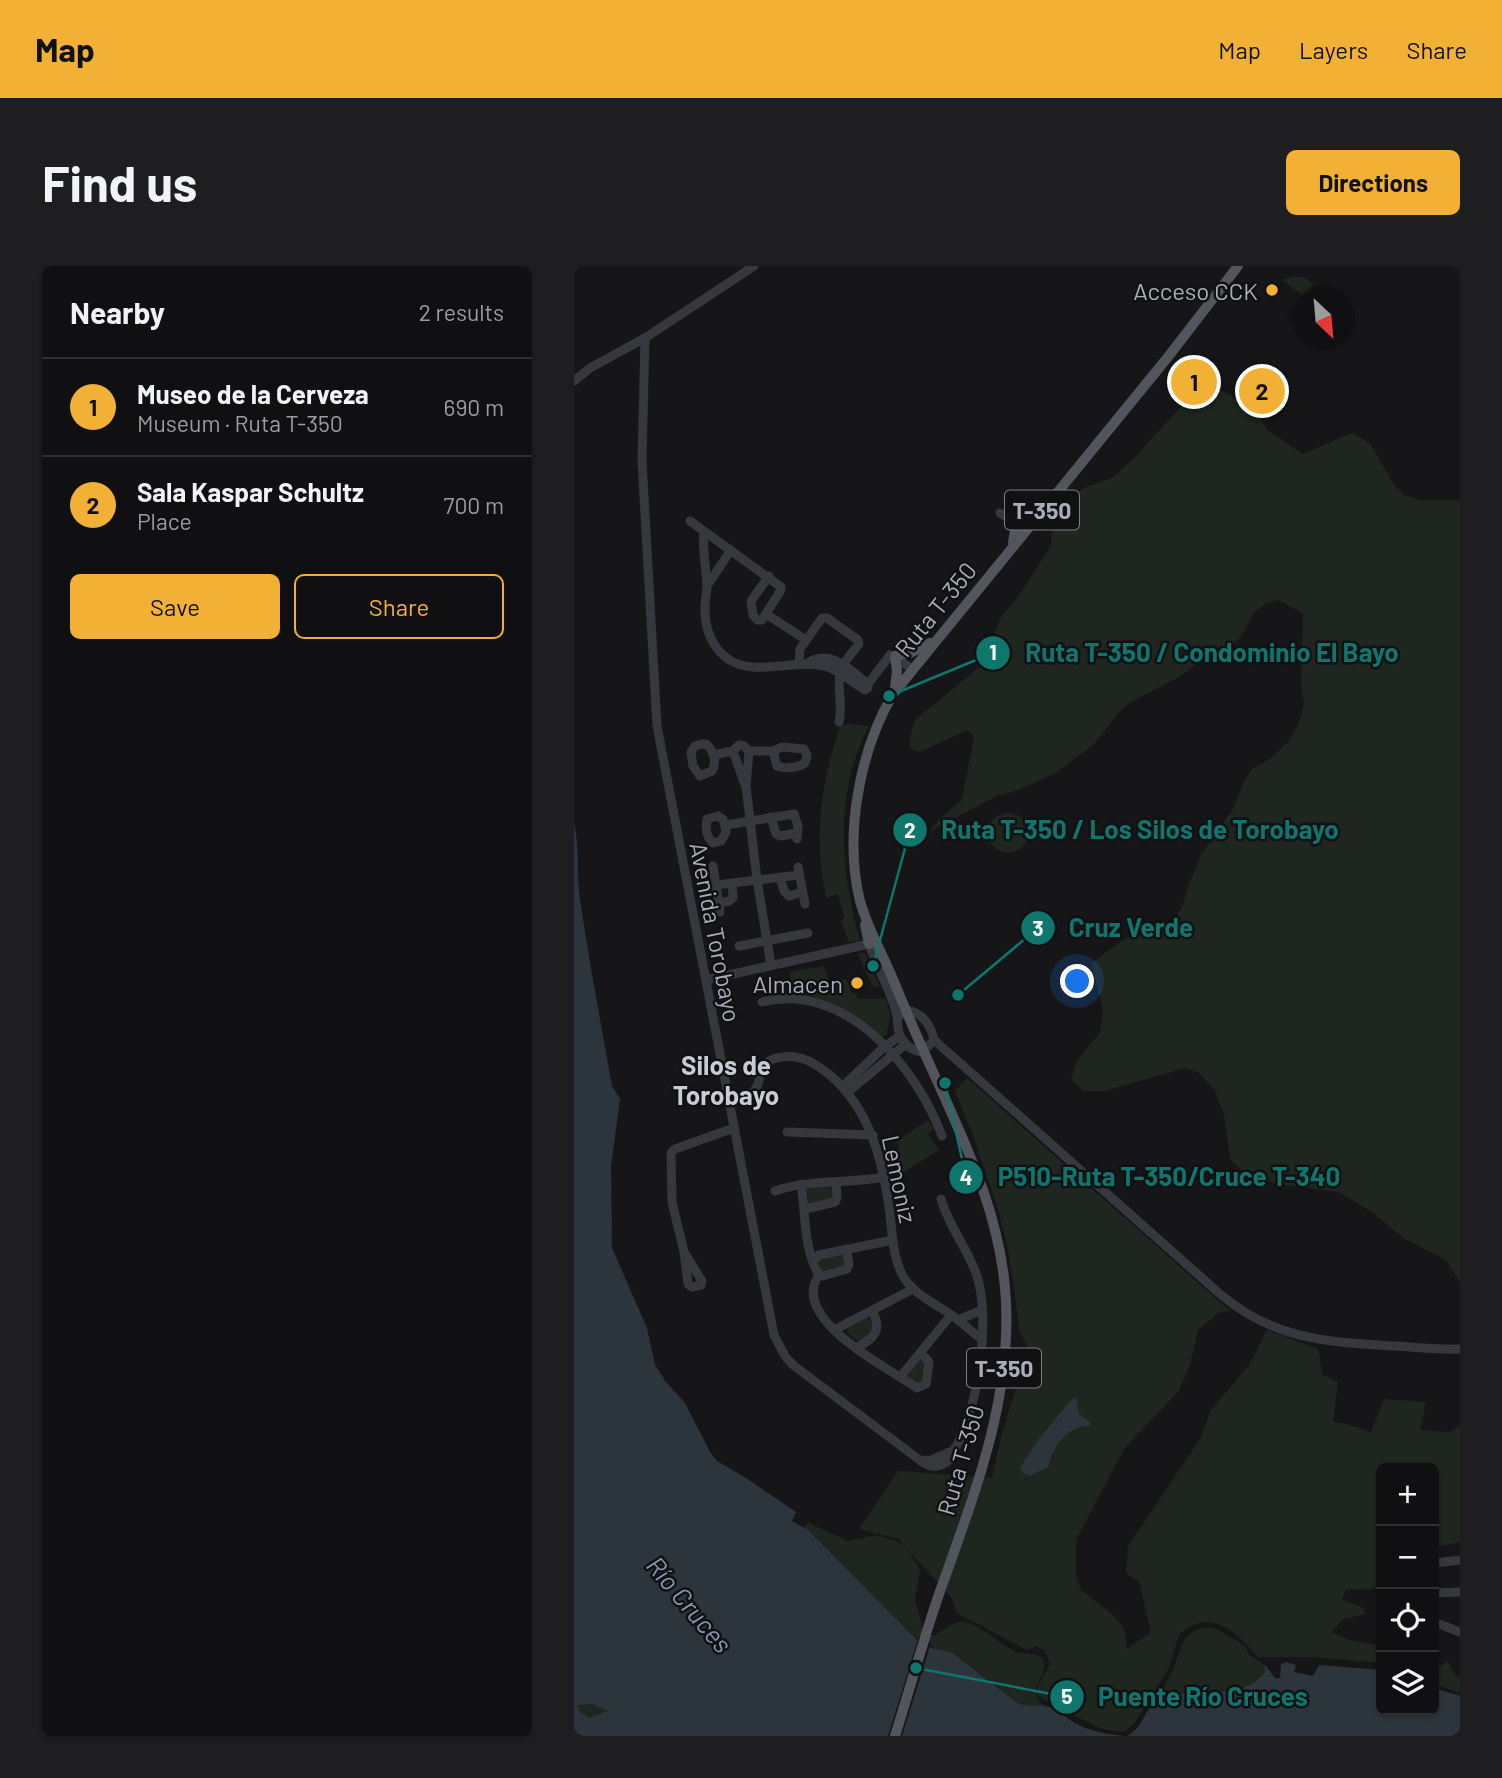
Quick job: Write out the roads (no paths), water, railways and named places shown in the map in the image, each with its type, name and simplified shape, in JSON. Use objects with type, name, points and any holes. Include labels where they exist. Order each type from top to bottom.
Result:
[{"type":"main road","name":"Ruta T-350","points":[[895,1736],[995,1422],[1004,1371],[1006,1319],[1003,1266],[988,1202],[860,902],[855,839],[860,780],[870,740],[893,694],[1168,357],[1238,266]]},
{"type":"main road","points":[[1011,548],[1017,517],[1045,507]]},
{"type":"main road","points":[[893,694],[897,671],[895,656],[917,651],[936,639]]},
{"type":"main road","points":[[860,902],[869,944]]},
{"type":"street","points":[[574,381],[590,368],[645,338],[754,266]]},
{"type":"street","name":"Avenida Torobayo","points":[[645,338],[642,461],[657,726],[778,1346],[793,1364],[931,1466],[951,1460],[952,1453],[965,1433],[982,1340]]},
{"type":"street","points":[[1009,503],[1017,517],[1029,526]]},
{"type":"street","points":[[1000,513],[1017,517]]},
{"type":"street","points":[[690,521],[769,576],[782,589],[762,620],[755,620],[750,606],[769,576]]},
{"type":"street","points":[[704,532],[702,544],[707,587],[704,608],[713,644],[725,657],[739,665],[755,667],[803,664],[821,658],[837,660],[841,669],[842,708],[839,722]]},
{"type":"street","points":[[707,587],[731,550]]},
{"type":"street","points":[[766,614],[806,640]]},
{"type":"street","points":[[803,664],[800,649],[820,619],[827,618],[858,640],[859,644],[841,669]]},
{"type":"street","points":[[841,669],[856,679],[865,690],[889,656],[895,656],[913,668]]},
{"type":"street","points":[[713,755],[733,751],[742,745],[749,751],[773,751]]},
{"type":"street","points":[[733,751],[746,786]]},
{"type":"street","points":[[749,751],[746,786],[768,966]]},
{"type":"street","points":[[726,825],[771,817],[793,814],[798,826],[797,836],[776,834],[771,817]]},
{"type":"street","points":[[713,866],[720,908],[733,898],[732,883]]},
{"type":"street","points":[[716,885],[780,877],[799,871],[805,904]]},
{"type":"street","points":[[780,877],[785,894],[789,896],[802,892]]},
{"type":"street","points":[[740,946],[808,933]]},
{"type":"street","points":[[706,980],[869,944],[903,1040],[914,1050],[923,1052],[934,1040]]},
{"type":"street","points":[[762,1002],[796,998],[819,1003],[850,1018],[892,1054],[924,1097],[942,1136]]},
{"type":"street","points":[[897,1018],[906,1010],[914,1011],[925,1020],[934,1040],[1220,1294],[1242,1310],[1285,1332],[1316,1340],[1460,1349]]},
{"type":"street","points":[[846,1089],[884,1046],[903,1040]]},
{"type":"street","points":[[846,1089],[892,1054],[903,1040]]},
{"type":"street","name":"Lemoniz","points":[[729,1098],[751,1093],[756,1088],[764,1067],[783,1056],[810,1061],[846,1089],[873,1135],[884,1177],[893,1240],[901,1272],[913,1289],[982,1340]]},
{"type":"street","points":[[684,1252],[672,1202],[671,1153],[675,1149],[734,1128]]},
{"type":"street","points":[[787,1132],[873,1135]]},
{"type":"street","points":[[775,1191],[801,1184],[858,1182],[884,1177]]},
{"type":"street","points":[[805,1206],[810,1208],[835,1202],[836,1182]]},
{"type":"street","points":[[801,1184],[805,1206],[803,1222],[820,1275]]},
{"type":"street","points":[[941,1199],[947,1219],[979,1281],[982,1340]]},
{"type":"street","points":[[814,1260],[819,1255],[893,1240]]},
{"type":"street","points":[[820,1275],[847,1269],[849,1265],[846,1249]]},
{"type":"street","points":[[820,1275],[815,1283],[816,1302],[824,1319],[856,1348],[917,1388],[924,1385],[929,1361],[921,1353]]},
{"type":"street","points":[[834,1330],[913,1289]]},
{"type":"street","points":[[901,1376],[954,1317],[982,1310]]},
{"type":"street","points":[[856,1348],[867,1342],[878,1327],[872,1311]]},
{"type":"street","points":[[1439,1562],[1460,1560]]},
{"type":"street","points":[[1439,1593],[1460,1592]]},
{"type":"street","points":[[1439,1624],[1460,1632]]},
{"type":"water","name":"Río Cruces","points":[[574,823],[587,946],[612,1086],[620,1099],[611,1167],[612,1248],[647,1328],[655,1365],[685,1403],[717,1461],[796,1512],[792,1521],[808,1530],[917,1640],[934,1649],[951,1652],[1019,1704],[1052,1708],[1087,1729],[1125,1736],[574,1736]],"holes":[[[592,1704],[608,1711],[589,1718],[580,1712],[578,1705]]]},
{"type":"water","points":[[1076,1397],[1079,1414],[1091,1423],[1090,1426],[1068,1433],[1057,1445],[1048,1467],[1030,1476],[1023,1473],[1020,1468],[1038,1440]]},
{"type":"water","points":[[1286,1662],[1296,1665],[1294,1672],[1313,1676],[1319,1665],[1376,1670],[1376,1715],[1439,1715],[1439,1690],[1460,1696],[1460,1736],[1127,1736],[1138,1727],[1152,1706],[1163,1698],[1176,1694],[1243,1688],[1255,1682],[1265,1672],[1265,1665],[1275,1678],[1280,1678],[1281,1664]]},
{"type":"place","name":"Acceso CCK","points":[[1272,290]]},
{"type":"place","name":"Museo de la Cerveza","points":[[1194,382]]},
{"type":"place","name":"Sala Kaspar Schultz","points":[[1262,391]]},
{"type":"place","name":"Ruta T-350 / Condominio El Bayo","points":[[889,696]]},
{"type":"place","name":"Ruta T-350 / Los Silos de Torobayo","points":[[873,966]]},
{"type":"place","name":"Almacen","points":[[857,983]]},
{"type":"place","name":"Cruz Verde","points":[[958,995]]},
{"type":"place","name":"P510-Ruta T-350/Cruce T-340","points":[[945,1083]]},
{"type":"place","name":"Puente Río Cruces","points":[[916,1668]]},
{"type":"district","name":"Silos de Torobayo","points":[[726,1079]]}]
